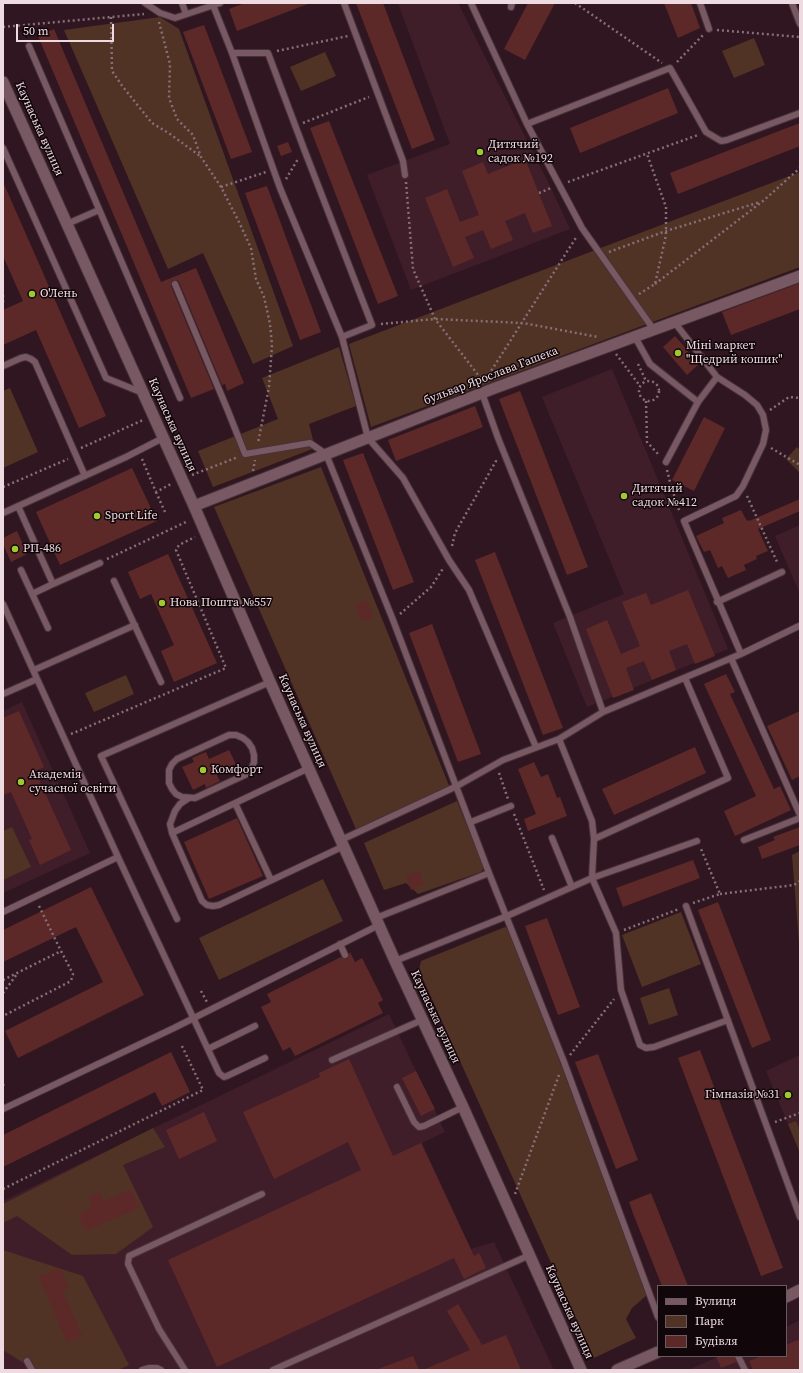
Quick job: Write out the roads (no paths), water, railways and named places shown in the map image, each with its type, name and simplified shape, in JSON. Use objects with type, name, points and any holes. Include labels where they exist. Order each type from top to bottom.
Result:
[{"type":"street","name":"Каунаська вулиця","points":[[3,82],[194,506],[270,682],[377,922],[463,1107],[581,1370]]},
{"type":"street","name":"бульвар Ярослава Гашека","points":[[194,506],[482,393],[800,276]]},
{"type":"street","points":[[787,1296],[800,1290]]},
{"type":"street","points":[[617,1370],[657,1352]]},
{"type":"lane","points":[[145,3],[160,13],[175,18],[220,3]]},
{"type":"lane","points":[[182,3],[186,14]]},
{"type":"lane","points":[[344,3],[403,161],[405,175]]},
{"type":"lane","points":[[471,3],[526,124],[582,228],[654,330]]},
{"type":"lane","points":[[700,3],[709,29]]},
{"type":"lane","points":[[792,3],[800,24]]},
{"type":"lane","points":[[213,5],[232,53],[280,188],[342,337],[368,438],[402,478],[449,560],[469,590],[536,747]]},
{"type":"lane","points":[[29,46],[180,398]]},
{"type":"lane","points":[[232,53],[268,53],[372,325],[342,337]]},
{"type":"lane","points":[[526,124],[670,68],[706,132],[718,140],[724,141],[800,113]]},
{"type":"lane","points":[[3,148],[106,378],[143,393]]},
{"type":"lane","points":[[67,224],[99,210]]},
{"type":"lane","points":[[175,284],[245,454],[310,443],[326,454],[393,620],[489,872],[564,1062],[657,1314]]},
{"type":"lane","points":[[675,323],[716,377],[745,395],[757,405],[763,415],[766,430],[763,444],[743,486],[736,496],[684,521],[717,602],[741,654]]},
{"type":"lane","points":[[635,336],[650,364],[698,402]]},
{"type":"lane","points":[[3,366],[26,357],[35,362],[85,476]]},
{"type":"lane","points":[[666,462],[698,402],[716,377]]},
{"type":"lane","points":[[482,393],[498,438],[570,616],[603,712]]},
{"type":"lane","points":[[3,513],[85,476],[163,438]]},
{"type":"lane","points":[[18,506],[53,584]]},
{"type":"lane","points":[[32,594],[100,563]]},
{"type":"lane","points":[[21,570],[48,628]]},
{"type":"lane","points":[[717,602],[782,572]]},
{"type":"lane","points":[[114,581],[161,682]]},
{"type":"lane","points":[[3,604],[118,857],[219,1073],[224,1076],[265,1058]]},
{"type":"lane","points":[[34,670],[135,625]]},
{"type":"lane","points":[[189,798],[176,794],[169,783],[169,770],[177,759],[229,735],[236,735],[248,742],[252,748],[254,762],[252,768],[247,774],[195,798],[189,798],[180,804],[175,811],[170,824],[172,833],[200,897],[207,905],[219,905],[457,786],[496,764],[559,739],[603,712],[741,654],[798,626]]},
{"type":"lane","points":[[731,658],[800,815]]},
{"type":"lane","points":[[594,839],[728,778],[685,678]]},
{"type":"lane","points":[[3,694],[37,679]]},
{"type":"lane","points":[[177,919],[101,756],[270,682]]},
{"type":"lane","points":[[559,739],[592,821],[594,839],[592,878],[616,933],[621,990],[640,1045],[646,1048],[654,1047],[728,1020]]},
{"type":"lane","points":[[172,833],[309,768]]},
{"type":"lane","points":[[235,803],[271,880]]},
{"type":"lane","points":[[471,822],[511,806]]},
{"type":"lane","points":[[744,840],[800,818]]},
{"type":"lane","points":[[552,838],[572,887]]},
{"type":"lane","points":[[395,960],[507,916],[592,878],[697,841]]},
{"type":"lane","points":[[3,912],[118,857]]},
{"type":"lane","points":[[3,1109],[193,1018],[340,944],[377,922],[489,872]]},
{"type":"lane","points":[[686,906],[800,1217]]},
{"type":"lane","points":[[340,944],[345,955]]},
{"type":"lane","points":[[332,1060],[422,1020]]},
{"type":"lane","points":[[208,1049],[255,1026]]},
{"type":"lane","points":[[396,1087],[414,1122],[419,1127],[463,1107]]},
{"type":"lane","points":[[185,1370],[159,1328],[128,1264],[129,1256],[262,1194]]},
{"type":"lane","points":[[273,1370],[530,1255]]},
{"type":"lane","points":[[738,1357],[745,1370]]},
{"type":"lane","points":[[27,1361],[32,1370]]},
{"type":"lane","points":[[142,1370],[157,1368],[161,1370]]},
{"type":"place","name":"Дитячий садок №192","points":[[480,152]]},
{"type":"place","name":"О'Лень","points":[[32,294]]},
{"type":"place","name":"Міні маркет \"Щедрий кошик\"","points":[[678,353]]},
{"type":"place","name":"Дитячий садок №412","points":[[624,496]]},
{"type":"place","name":"Sport Life","points":[[97,516]]},
{"type":"place","name":"РП-486","points":[[15,549]]},
{"type":"place","name":"Нова Пошта №557","points":[[162,603]]},
{"type":"place","name":"Комфорт","points":[[203,770]]},
{"type":"place","name":"Академія сучасної освіти","points":[[21,782]]},
{"type":"place","name":"Гімназія №31","points":[[788,1095]]}]
